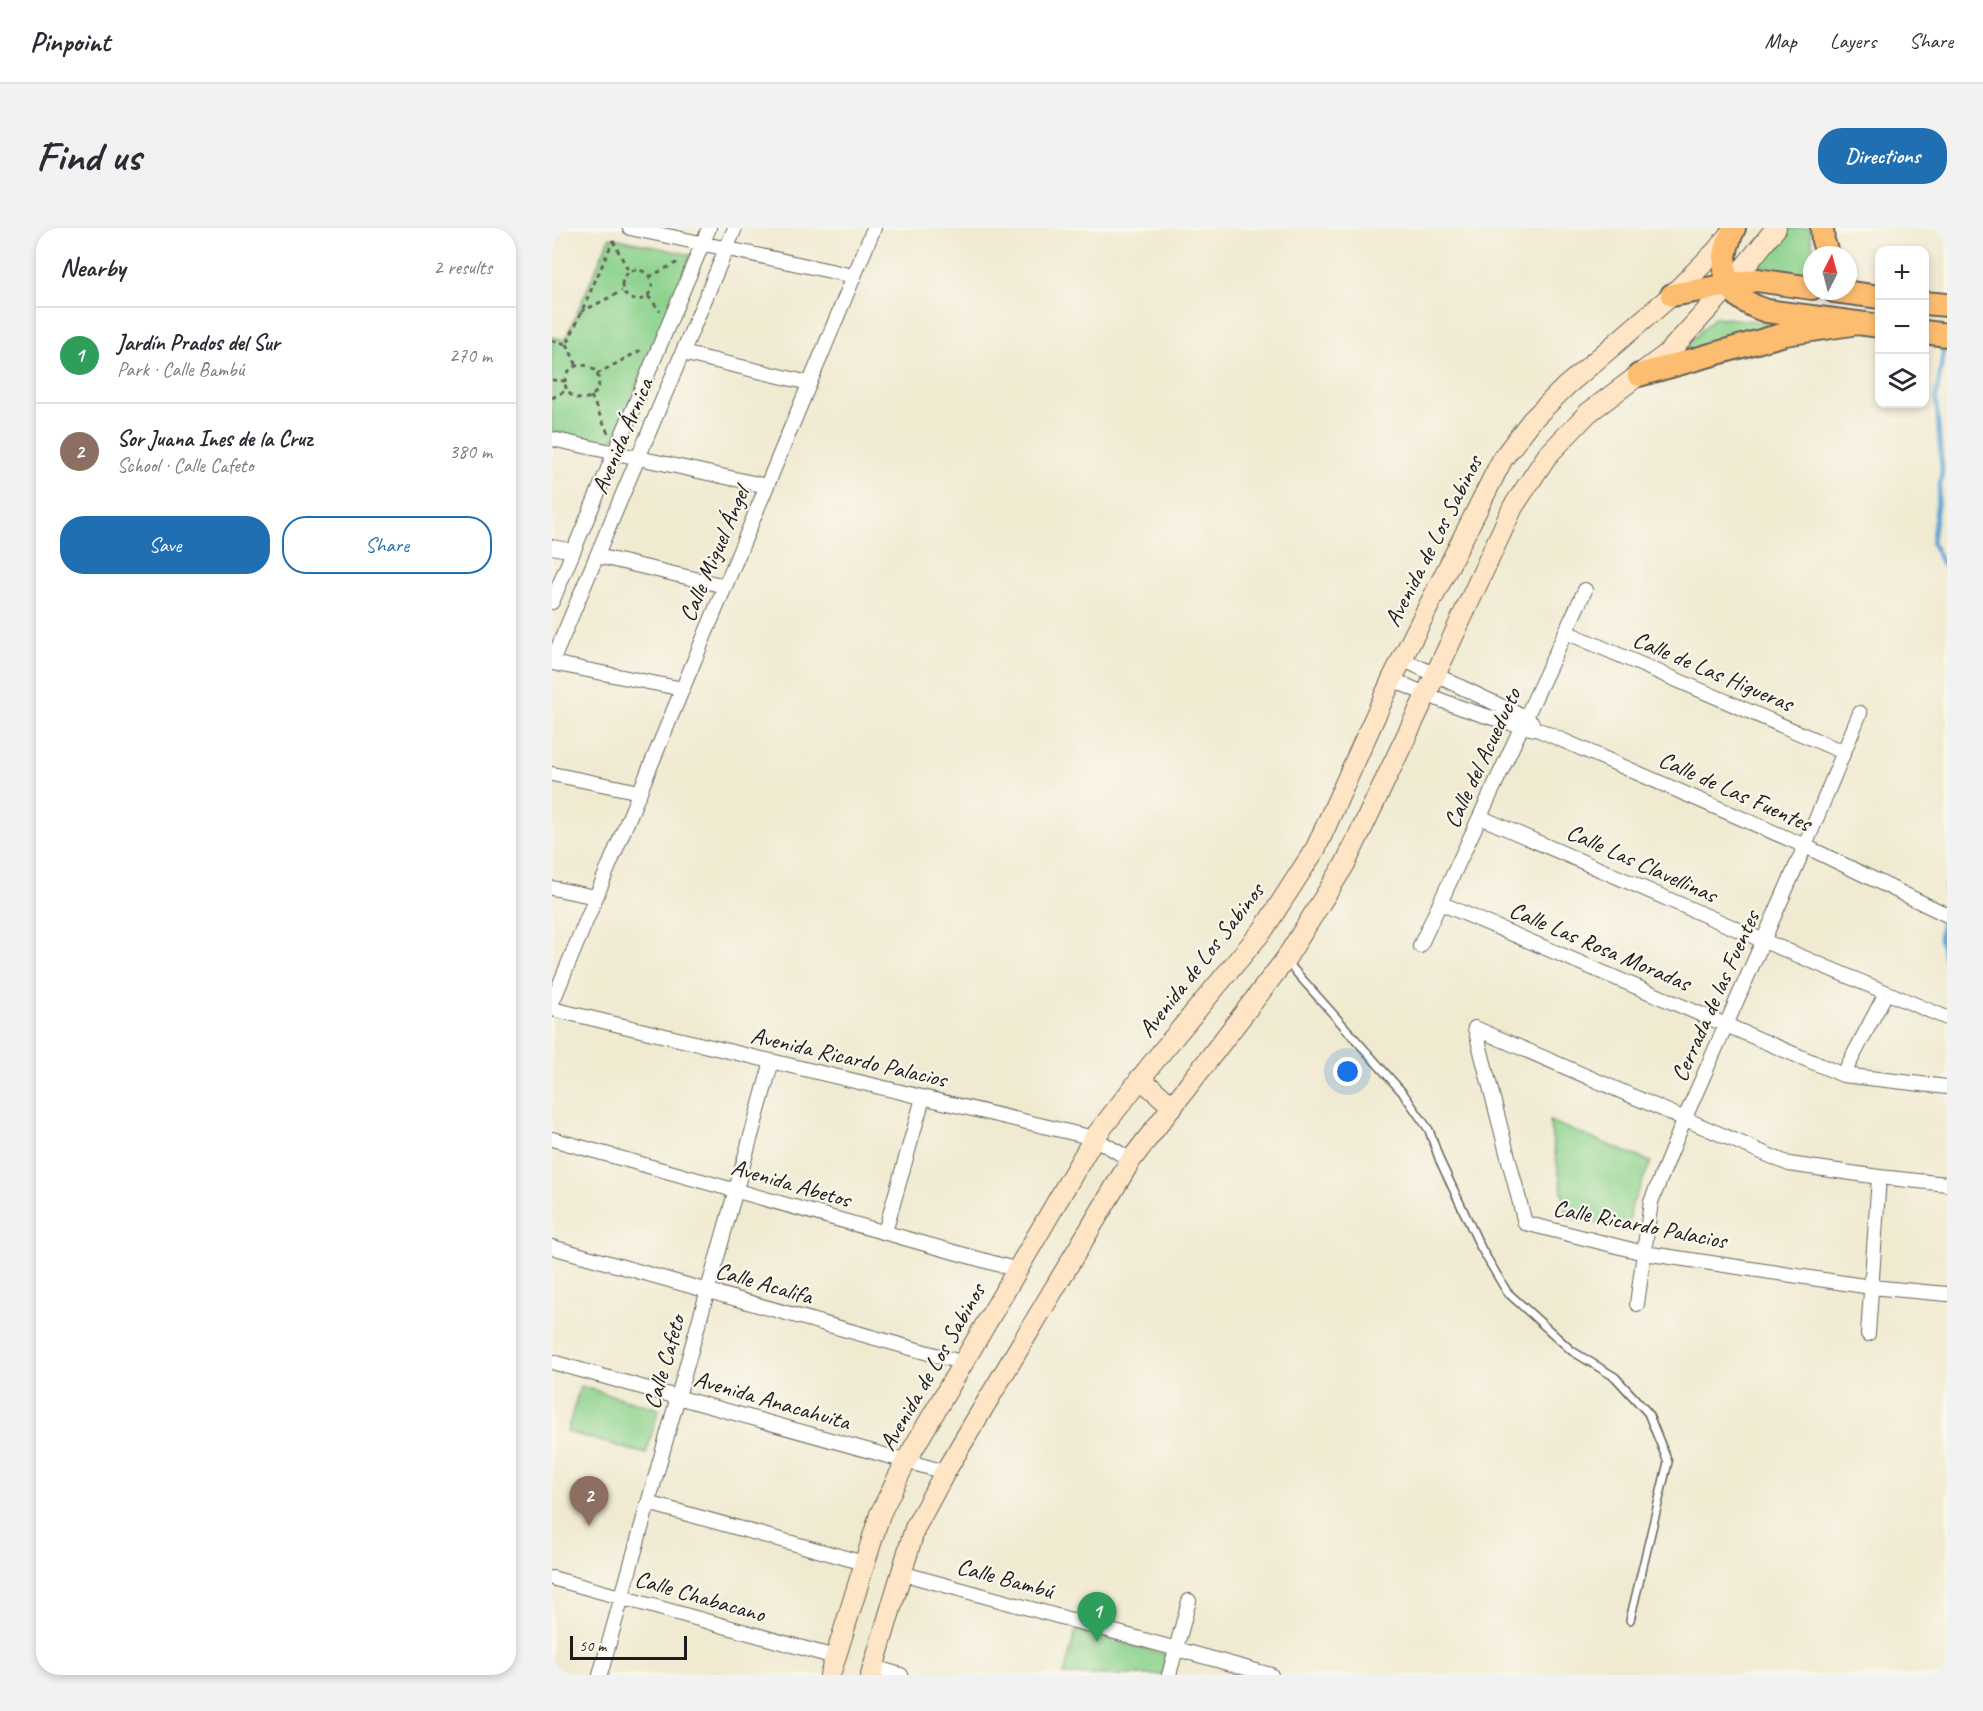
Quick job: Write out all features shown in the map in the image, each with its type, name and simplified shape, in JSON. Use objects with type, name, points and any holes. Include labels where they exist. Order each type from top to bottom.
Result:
[{"type":"main road","points":[[1822,228],[1825,246]]},
{"type":"main road","points":[[1733,229],[1725,252],[1725,270],[1730,285],[1739,298],[1767,311],[1869,324]]},
{"type":"main road","points":[[1672,295],[1757,280],[1803,287]]},
{"type":"main road","points":[[1857,288],[1864,293],[1875,296]]},
{"type":"main road","points":[[1857,294],[1875,297]]},
{"type":"main road","points":[[1929,303],[1947,305]]},
{"type":"main road","points":[[1639,375],[1785,334],[1869,324]]},
{"type":"main road","points":[[1929,333],[1947,335]]},
{"type":"street","points":[[630,228],[854,276]]},
{"type":"street","name":"Avenida Árnica","points":[[552,602],[613,447],[709,228]]},
{"type":"street","name":"Avenida Árnica","points":[[552,662],[735,228]]},
{"type":"street","name":"Calle Miguel Ángel","points":[[552,1003],[874,228]]},
{"type":"street","points":[[901,1675],[872,1671],[915,1528],[945,1472],[1131,1160],[1285,960],[1345,864],[1513,507],[1547,456],[1588,413],[1668,353],[1730,285],[1776,228]]},
{"type":"street","name":"Avenida de Los Sabinos","points":[[832,1666],[880,1514],[906,1461],[1094,1138],[1140,1078],[1263,930],[1316,848],[1392,679],[1503,458],[1532,420],[1565,387],[1672,295],[1717,250],[1733,229]]},
{"type":"street","points":[[682,352],[810,383]]},
{"type":"street","points":[[552,439],[613,447],[638,458],[767,486]]},
{"type":"street","points":[[552,547],[573,551]]},
{"type":"street","points":[[597,556],[725,585]]},
{"type":"street","name":"Calle del Acueducto","points":[[1420,946],[1585,590]]},
{"type":"street","name":"Calle de Las Higueras","points":[[1566,632],[1843,752]]},
{"type":"street","points":[[1402,659],[1435,674],[1524,722]]},
{"type":"street","points":[[552,662],[682,689]]},
{"type":"street","points":[[1392,679],[1426,695],[1524,722]]},
{"type":"street","name":"Cerrada de las Fuentes","points":[[1637,1304],[1651,1202],[1684,1120],[1764,941],[1860,713]]},
{"type":"street","name":"Calle de Las Fuentes","points":[[1524,722],[1805,846],[1947,915]]},
{"type":"street","points":[[552,774],[640,792]]},
{"type":"street","name":"Calle Las Clavellinas","points":[[1480,817],[1947,1018]]},
{"type":"street","points":[[552,888],[596,897]]},
{"type":"street","name":"Calle Las Rosa Moradas","points":[[1440,903],[1843,1075],[1947,1087]]},
{"type":"street","points":[[1843,1075],[1886,993]]},
{"type":"street","name":"Avenida Ricardo Palacios","points":[[552,1009],[1094,1138],[1131,1160]]},
{"type":"street","name":"Calle Ricardo Palacios","points":[[1684,1120],[1475,1028],[1525,1223],[1644,1253],[1871,1287],[1947,1293]]},
{"type":"street","name":"Calle Cafeto","points":[[600,1675],[772,1061]]},
{"type":"street","points":[[1140,1078],[1173,1107]]},
{"type":"street","points":[[885,1232],[923,1098]]},
{"type":"street","points":[[1684,1120],[1789,1164],[1947,1184]]},
{"type":"street","name":"Avenida Abetos","points":[[552,1139],[1018,1270]]},
{"type":"street","points":[[1868,1334],[1879,1177]]},
{"type":"street","name":"Calle Acalifa","points":[[552,1247],[964,1363]]},
{"type":"street","name":"Avenida Anacahuita","points":[[552,1362],[945,1472]]},
{"type":"street","points":[[648,1503],[864,1563]]},
{"type":"street","name":"Calle Bambú","points":[[901,1573],[1271,1675]]},
{"type":"street","name":"Calle Chabacano","points":[[552,1578],[622,1597],[832,1666]]},
{"type":"street","points":[[1169,1675],[1189,1601]]},
{"type":"lane","points":[[1285,960],[1403,1093],[1429,1130],[1440,1161],[1481,1248],[1507,1292],[1572,1351],[1615,1377],[1648,1413],[1668,1462],[1629,1620]]},
{"type":"path","points":[[577,366],[567,344],[613,240],[629,272]]},
{"type":"path","points":[[649,277],[687,257]]},
{"type":"path","points":[[639,270],[649,277],[652,289],[642,300],[632,300],[622,291],[623,279],[629,272],[639,270]]},
{"type":"path","points":[[581,312],[622,291]]},
{"type":"path","points":[[648,296],[664,314]]},
{"type":"path","points":[[552,341],[567,344]]},
{"type":"path","points":[[597,374],[642,350]]},
{"type":"path","points":[[577,366],[590,367],[597,374],[599,386],[591,396],[582,399],[576,398],[567,390],[565,381],[569,371],[577,366]]},
{"type":"path","points":[[552,380],[565,381]]},
{"type":"path","points":[[552,398],[567,390]]},
{"type":"path","points":[[591,396],[613,447]]},
{"type":"green space","points":[[1787,228],[1810,228],[1813,246],[1803,246],[1803,274],[1758,267]]},
{"type":"green space","points":[[610,237],[691,255],[616,436],[606,443],[552,431],[552,337],[565,340]]},
{"type":"green space","points":[[1715,317],[1793,325],[1674,358]]},
{"type":"green space","points":[[1549,1121],[1651,1162],[1632,1205],[1628,1231],[1567,1217]]},
{"type":"green space","points":[[580,1386],[659,1409],[646,1454],[567,1432]]},
{"type":"green space","points":[[1076,1630],[1168,1655],[1163,1675],[1064,1675]]},
{"type":"waterway","points":[[1945,340],[1936,398],[1942,470],[1932,543],[1947,572]]},
{"type":"waterway","points":[[1947,883],[1940,939],[1947,964]]},
{"type":"place","name":"Sor Juana Ines de la Cruz","points":[[589,1526]]},
{"type":"place","name":"Jardín Prados del Sur","points":[[1097,1642]]}]
